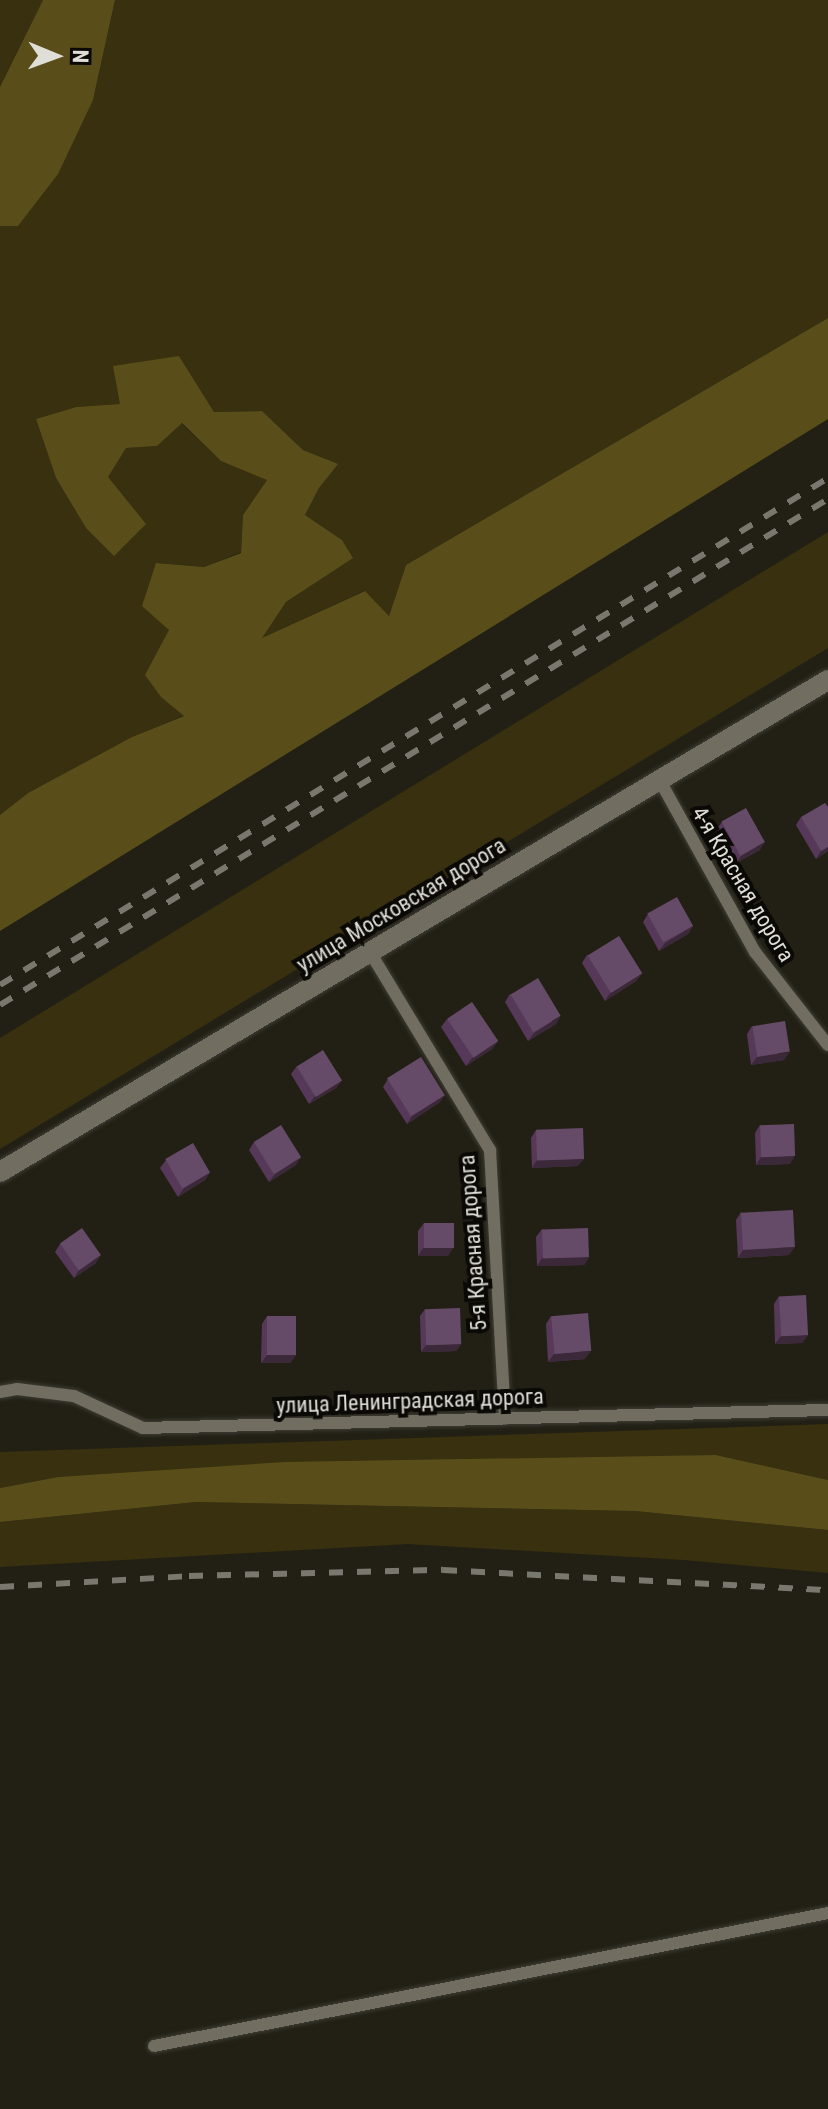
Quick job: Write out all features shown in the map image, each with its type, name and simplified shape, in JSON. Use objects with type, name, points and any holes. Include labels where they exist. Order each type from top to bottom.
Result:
[{"type":"street","name":"улица Московская дорога","points":[[0,1172],[828,680]]},
{"type":"lane","name":"4-я Красная дорога","points":[[659,779],[755,952],[828,1045]]},
{"type":"lane","name":"5-я Красная дорога","points":[[370,952],[490,1150],[505,1419]]},
{"type":"lane","name":"улица Ленинградская дорога","points":[[0,1392],[17,1389],[74,1396],[143,1428],[828,1410]]},
{"type":"lane","points":[[154,2046],[828,1913]]},
{"type":"shaded area","points":[[0,0],[43,0],[0,87]]},
{"type":"shaded area","points":[[43,0],[115,0],[93,100],[58,174],[18,226],[0,226],[0,87]]},
{"type":"shaded area","points":[[115,0],[828,0],[828,318],[406,565],[389,616],[364,591],[260,639],[286,602],[352,558],[342,540],[305,515],[319,488],[337,464],[303,450],[262,411],[214,412],[179,356],[121,404],[76,407],[36,419],[56,478],[86,528],[108,476],[126,448],[157,446],[181,423],[221,461],[268,479],[243,515],[241,552],[204,567],[157,563],[169,630],[161,697],[185,715],[132,737],[28,793],[0,815],[0,226],[18,226],[93,100]]},
{"type":"shaded area","points":[[828,318],[828,419],[0,931],[0,815],[28,793],[132,737],[184,716],[161,697],[145,675],[169,630],[142,606],[156,563],[204,567],[241,553],[243,515],[267,480],[221,461],[182,423],[157,446],[126,448],[108,477],[146,524],[114,556],[86,528],[56,478],[36,419],[76,407],[120,404],[113,366],[179,356],[214,412],[262,411],[303,450],[338,464],[319,488],[305,515],[342,540],[353,558],[286,602],[262,638],[365,591],[389,616],[406,565]]},
{"type":"shaded area","points":[[828,532],[828,648],[0,1149],[0,1038]]},
{"type":"shaded area","points":[[828,1424],[828,1480],[716,1455],[58,1477],[0,1488],[0,1452]]},
{"type":"shaded area","points":[[716,1455],[828,1480],[828,1530],[635,1511],[196,1502],[0,1522],[0,1488],[58,1477],[285,1462]]},
{"type":"shaded area","points":[[196,1502],[635,1511],[828,1530],[828,1573],[684,1560],[408,1544],[0,1567],[0,1522]]},
{"type":"building","points":[[825,803],[828,807],[828,847],[821,851],[801,817]]},
{"type":"building","points":[[746,808],[765,842],[740,856],[722,822]]},
{"type":"building","points":[[677,897],[693,926],[663,942],[647,913]]},
{"type":"building","points":[[619,936],[642,973],[611,993],[588,956]]},
{"type":"building","points":[[538,978],[561,1016],[533,1032],[511,994]]},
{"type":"building","points":[[472,1002],[498,1041],[473,1058],[447,1019]]},
{"type":"building","points":[[785,1021],[790,1052],[757,1057],[752,1026]]},
{"type":"building","points":[[323,1050],[342,1081],[316,1097],[297,1066]]},
{"type":"building","points":[[421,1057],[445,1095],[411,1116],[387,1078]]},
{"type":"building","points":[[794,1124],[795,1156],[761,1157],[760,1125]]},
{"type":"building","points":[[281,1125],[301,1157],[274,1174],[254,1142]]},
{"type":"building","points":[[583,1128],[584,1159],[537,1161],[536,1130]]},
{"type":"building","points":[[193,1143],[210,1172],[182,1188],[165,1159]]},
{"type":"building","points":[[793,1210],[795,1247],[743,1250],[741,1213]]},
{"type":"building","points":[[424,1223],[454,1223],[454,1248],[424,1248]]},
{"type":"building","points":[[82,1228],[101,1255],[79,1271],[60,1243]]},
{"type":"building","points":[[588,1228],[589,1257],[543,1259],[542,1230]]},
{"type":"building","points":[[806,1295],[808,1335],[781,1336],[779,1296]]},
{"type":"building","points":[[460,1308],[461,1344],[426,1345],[425,1309]]},
{"type":"building","points":[[588,1313],[591,1351],[554,1354],[551,1316]]},
{"type":"building","points":[[267,1316],[296,1316],[296,1355],[267,1355]]},
{"type":"railway","points":[[0,985],[828,478]]},
{"type":"railway","points":[[0,1005],[828,499]]},
{"type":"railway","points":[[0,1587],[189,1576],[443,1570],[828,1590]]}]
